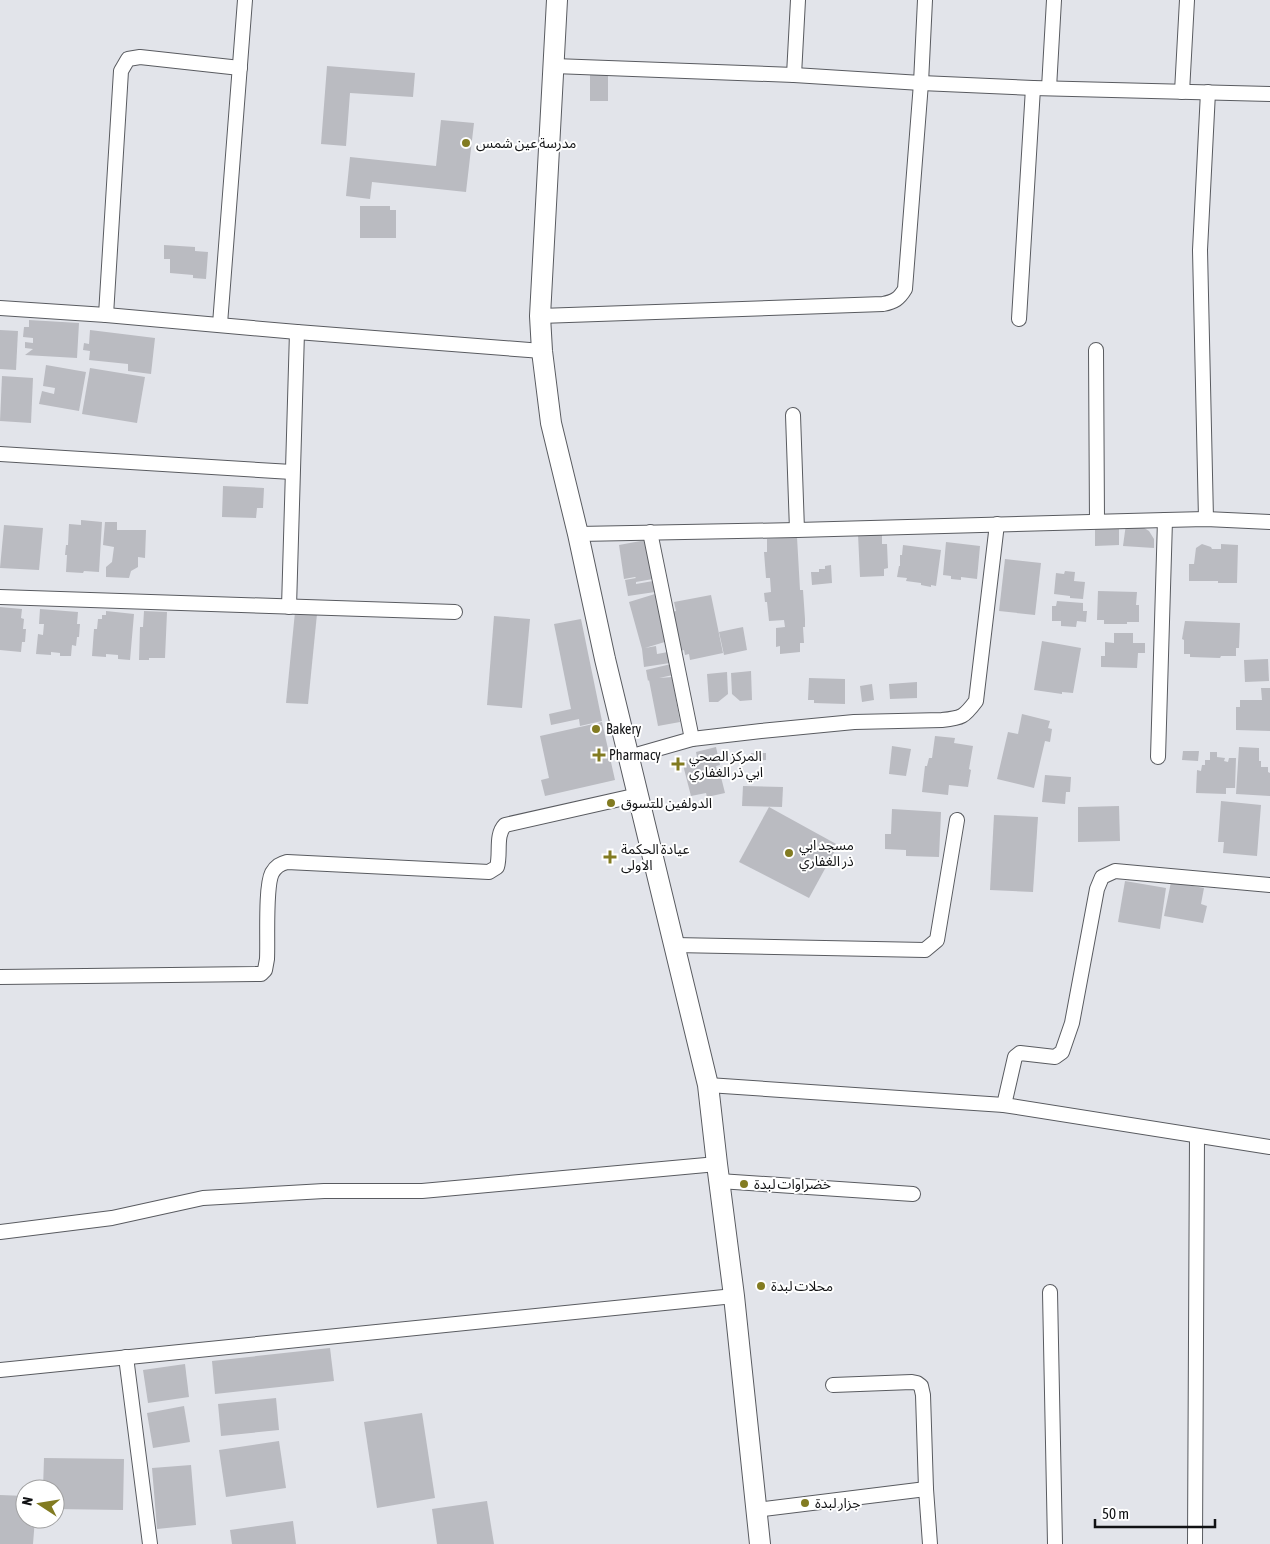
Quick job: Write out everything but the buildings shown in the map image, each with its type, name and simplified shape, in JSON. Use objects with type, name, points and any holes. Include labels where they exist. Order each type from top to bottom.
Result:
[{"type":"street","points":[[220,324],[245,0]]},
{"type":"street","points":[[557,0],[540,316],[542,351],[552,423],[605,660],[708,1085],[734,1296],[760,1544]]},
{"type":"street","points":[[794,75],[798,0]]},
{"type":"street","points":[[540,316],[873,304],[893,302],[900,297],[905,289],[921,83],[925,0]]},
{"type":"street","points":[[1049,88],[1054,0]]},
{"type":"street","points":[[1182,92],[1188,0]]},
{"type":"street","points":[[106,315],[121,71],[128,59],[140,57],[240,68]]},
{"type":"street","points":[[554,66],[794,75],[1033,88],[1270,94]]},
{"type":"street","points":[[1019,319],[1033,88]]},
{"type":"street","points":[[1206,520],[1200,250],[1208,92]]},
{"type":"street","points":[[0,308],[542,351]]},
{"type":"street","points":[[288,607],[297,332]]},
{"type":"street","points":[[1096,350],[1097,521]]},
{"type":"street","points":[[793,415],[797,530]]},
{"type":"street","points":[[0,454],[292,472]]},
{"type":"street","points":[[1158,757],[1165,520]]},
{"type":"street","points":[[578,534],[1097,521],[1206,520],[1270,522]]},
{"type":"street","points":[[628,756],[692,739],[761,730],[854,722],[956,719],[966,714],[976,701],[997,524]]},
{"type":"street","points":[[650,532],[692,739]]},
{"type":"street","points":[[0,597],[455,612]]},
{"type":"street","points":[[0,977],[261,974],[265,970],[267,959],[271,874],[278,865],[287,862],[489,872],[497,867],[500,835],[505,825],[638,795]]},
{"type":"street","points":[[674,946],[925,950],[937,940],[956,820]]},
{"type":"street","points":[[1004,1105],[1014,1061],[1020,1053],[1055,1057],[1062,1052],[1072,1023],[1097,889],[1102,876],[1115,871],[1270,885]]},
{"type":"street","points":[[708,1085],[1004,1105],[1270,1147]]},
{"type":"street","points":[[1195,1544],[1197,1136]]},
{"type":"street","points":[[0,1232],[112,1218],[203,1198],[324,1191],[422,1191],[718,1172],[913,1194]]},
{"type":"street","points":[[1050,1292],[1055,1544]]},
{"type":"street","points":[[0,1370],[734,1296]]},
{"type":"street","points":[[126,1357],[150,1544]]},
{"type":"street","points":[[832,1385],[912,1382],[921,1386],[923,1394],[930,1544]]},
{"type":"street","points":[[756,1510],[926,1489]]},
{"type":"place","name":"مدرسة عين شمس","points":[[466,143]]},
{"type":"place","name":"Bakery","points":[[596,729]]},
{"type":"place","name":"Pharmacy","points":[[599,755]]},
{"type":"place","name":"المركز الصحي ابي ذر الغفاري","points":[[678,764]]},
{"type":"place","name":"الدولفين للتسوق","points":[[611,803]]},
{"type":"place","name":"مسجد ابي ذر الغفاري","points":[[789,853]]},
{"type":"place","name":"عيادة الحكمة الاولى","points":[[610,857]]},
{"type":"place","name":"خضراوات لبدة","points":[[744,1184]]},
{"type":"place","name":"محلات لبدة","points":[[761,1286]]},
{"type":"place","name":"جزار لبدة","points":[[805,1503]]}]
